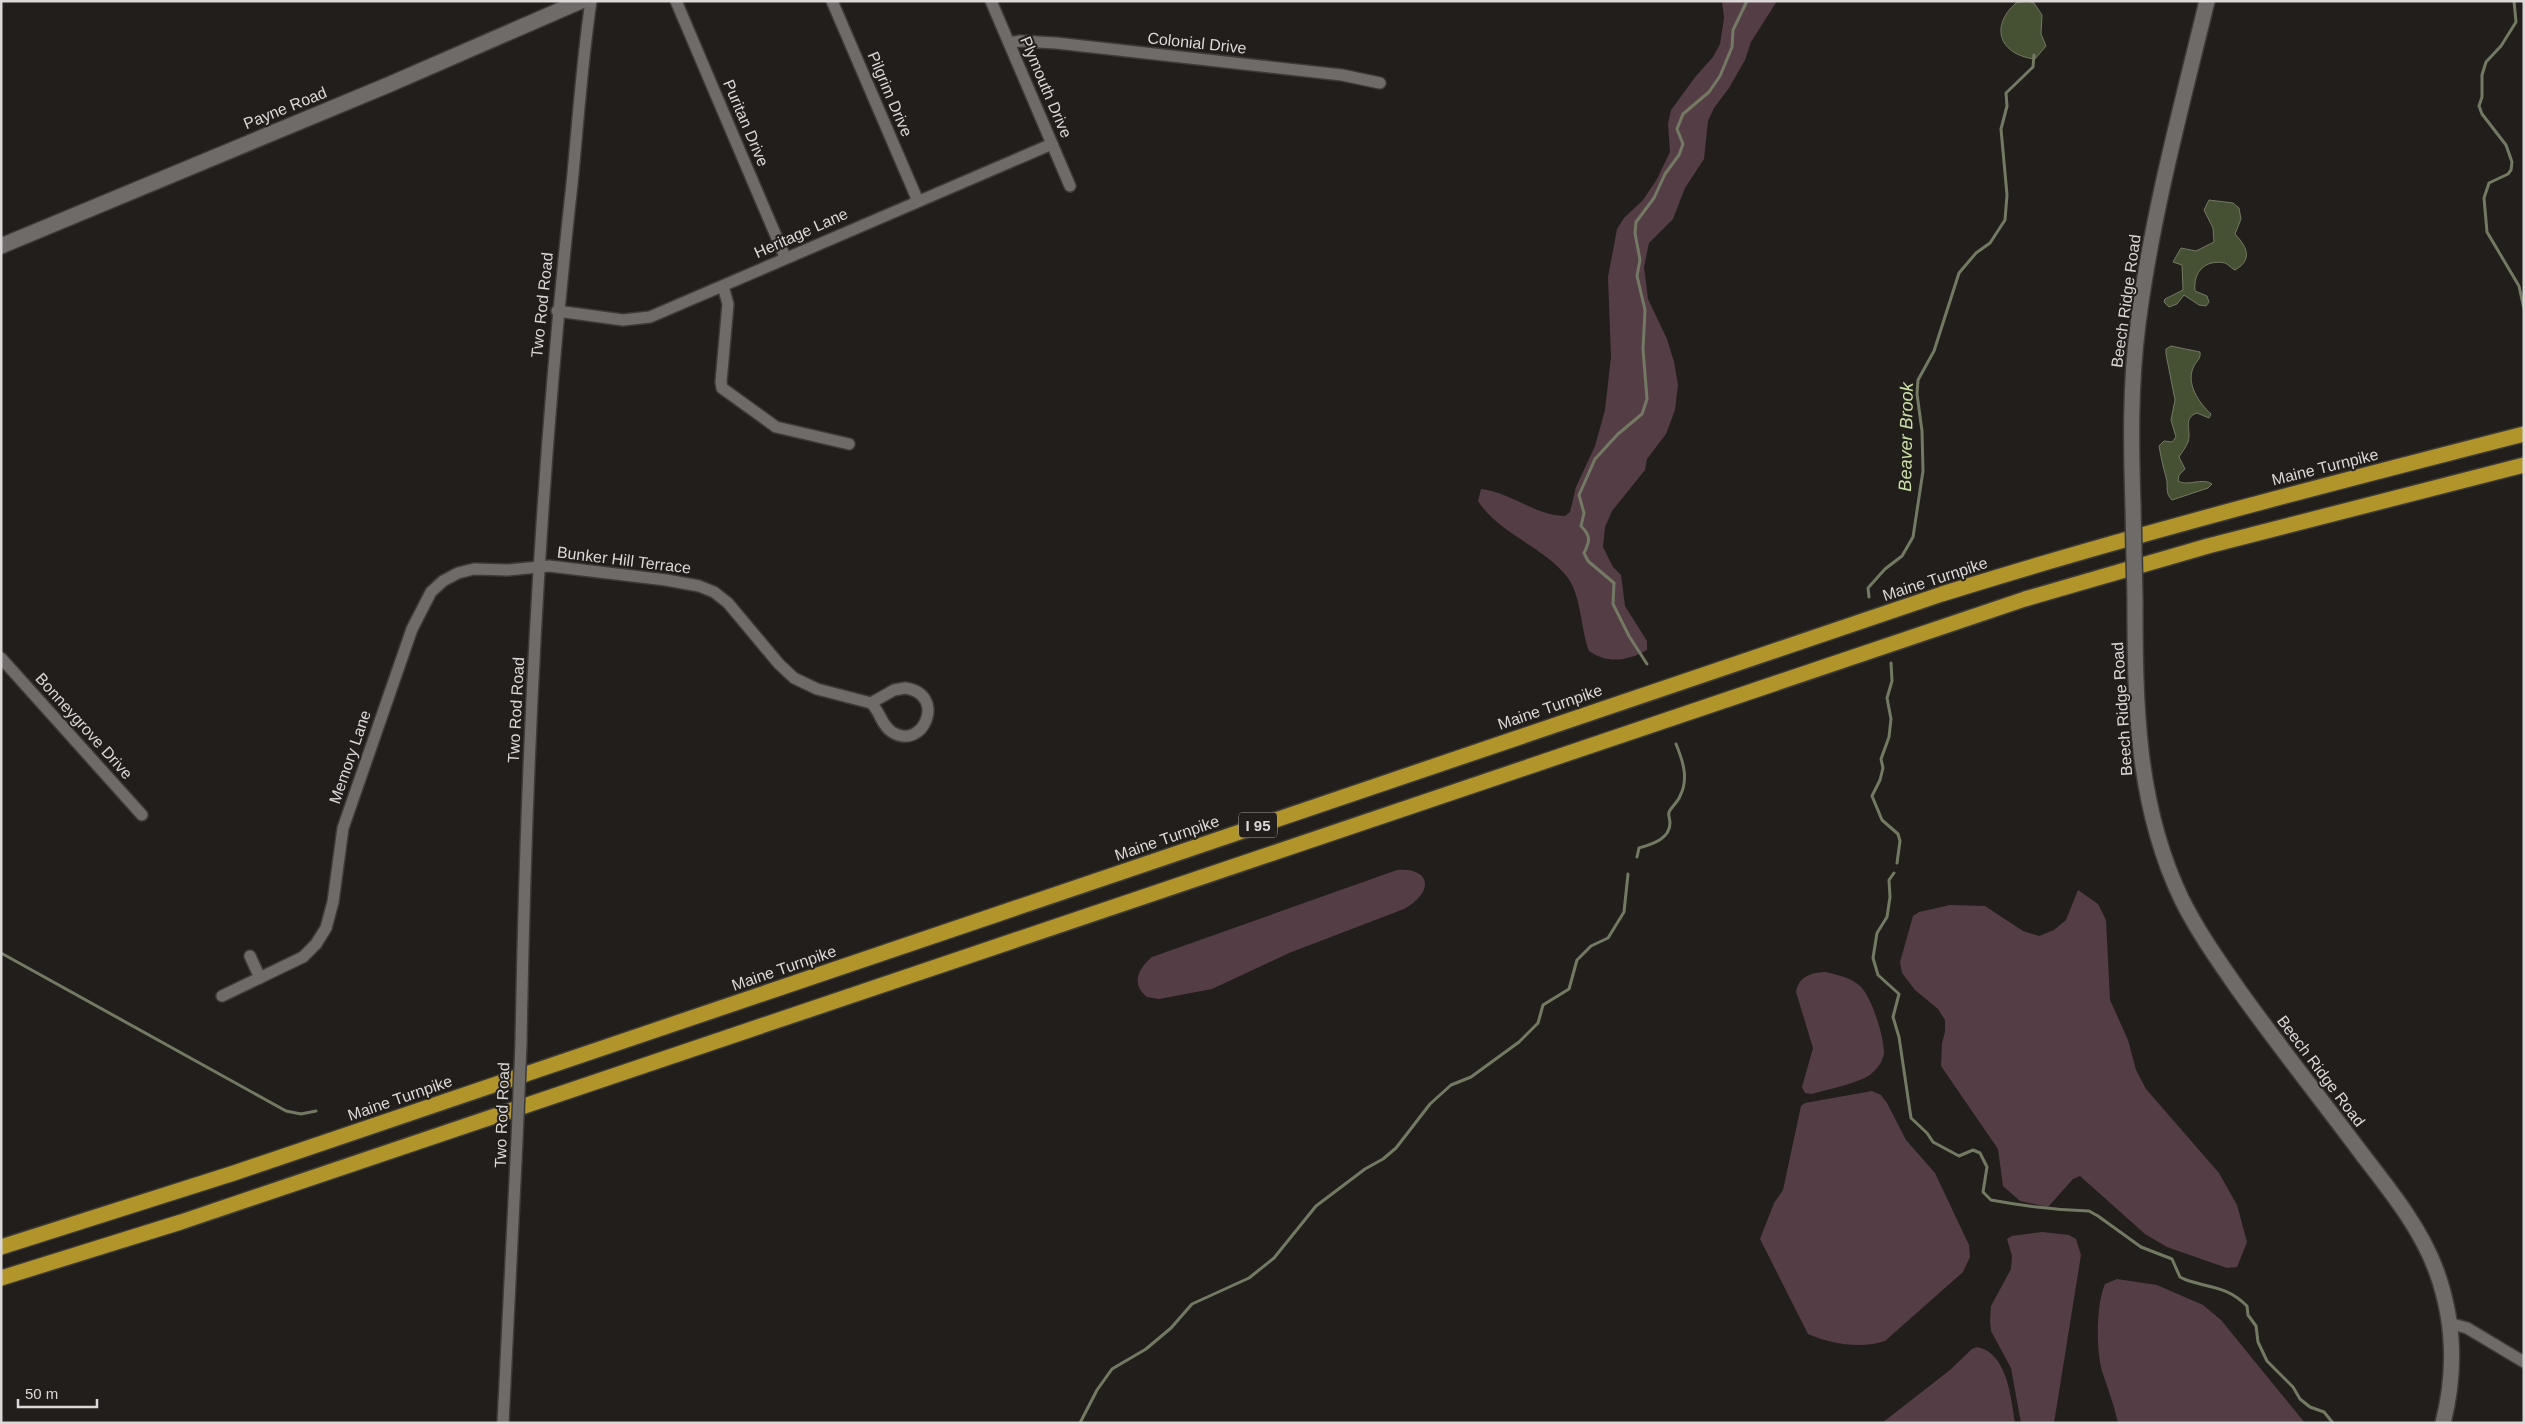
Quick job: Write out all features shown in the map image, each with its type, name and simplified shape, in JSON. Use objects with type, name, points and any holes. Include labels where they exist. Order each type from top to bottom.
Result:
[{"type":"highway","name":"Maine Turnpike","points":[[6,1246],[234,1173],[1942,594],[2063,556],[2247,505],[2524,434]]},
{"type":"highway","name":"I 95","points":[[1,1278],[181,1222],[2025,599],[2208,546],[2524,465]]},
{"type":"street","name":"Payne Road","points":[[1,246],[388,85],[581,1]]},
{"type":"street","name":"Two Rod Road","points":[[503,1423],[521,1043],[524,881],[546,442],[557,311],[591,1]]},
{"type":"street","name":"Puritan Drive","points":[[676,1],[785,258]]},
{"type":"street","name":"Pilgrim Drive","points":[[832,1],[918,200]]},
{"type":"street","name":"Plymouth Drive","points":[[991,1],[1070,186]]},
{"type":"street","name":"Beech Ridge Road","points":[[2207,1],[2151,245],[2138,324],[2132,405],[2133,506],[2136,703],[2144,784],[2160,843],[2177,889],[2203,939],[2404,1212],[2435,1268],[2449,1323],[2451,1376],[2443,1423]]},
{"type":"street","name":"Colonial Drive","points":[[1010,43],[1020,41],[1056,43],[1342,75],[1380,83]]},
{"type":"street","name":"Heritage Lane","points":[[557,311],[623,320],[638,319],[664,312],[918,200],[1052,144]]},
{"type":"street","points":[[723,286],[728,304],[722,388],[776,427],[849,444]]},
{"type":"street","name":"Bunker Hill Terrace","points":[[540,567],[666,580],[705,588],[728,603],[779,664],[794,678],[817,689],[871,703]]},
{"type":"street","name":"Memory Lane","points":[[222,996],[303,958],[316,944],[326,928],[333,902],[343,828],[412,629],[424,602],[443,581],[466,570],[507,570],[540,567]]},
{"type":"street","name":"Bonneygrove Drive","points":[[1,658],[142,815]]},
{"type":"street","points":[[909,688],[923,696],[927,704],[928,716],[917,732],[910,735],[897,734],[887,728],[871,703],[897,689],[909,688]]},
{"type":"street","points":[[250,956],[260,978]]},
{"type":"street","points":[[2449,1323],[2467,1328],[2524,1362]]},
{"type":"shaded area","points":[[1722,1],[1777,1],[1751,42],[1745,60],[1729,88],[1714,108],[1708,121],[1704,159],[1685,188],[1673,219],[1649,243],[1644,267],[1648,299],[1667,339],[1678,385],[1675,410],[1666,434],[1647,459],[1645,470],[1612,511],[1605,527],[1603,547],[1613,567],[1621,575],[1625,606],[1647,641],[1647,650],[1625,659],[1603,658],[1589,651],[1576,594],[1568,578],[1547,557],[1498,523],[1478,501],[1481,489],[1492,491],[1554,515],[1565,516],[1570,512],[1576,487],[1595,446],[1605,410],[1611,357],[1608,277],[1617,229],[1624,218],[1643,200],[1657,179],[1670,152],[1668,124],[1671,110],[1696,76],[1713,57],[1720,44],[1724,18]]},
{"type":"shaded area","points":[[2027,1],[2034,3],[2042,15],[2041,34],[2046,46],[2035,59],[2013,52],[2006,46],[2002,38],[2003,21],[2008,12],[2016,3]]},
{"type":"shaded area","points":[[2209,200],[2233,203],[2239,208],[2241,219],[2235,234],[2245,248],[2245,261],[2235,270],[2225,263],[2218,262],[2202,268],[2196,278],[2195,291],[2207,296],[2209,302],[2206,306],[2199,305],[2184,295],[2177,304],[2169,307],[2164,302],[2165,299],[2183,290],[2182,265],[2173,262],[2181,248],[2196,251],[2214,242],[2213,228],[2204,210]]},
{"type":"shaded area","points":[[2171,346],[2200,352],[2192,372],[2192,386],[2202,404],[2211,414],[2209,418],[2197,413],[2190,418],[2188,442],[2179,457],[2185,469],[2179,475],[2178,481],[2186,483],[2204,481],[2212,484],[2208,488],[2172,500],[2167,492],[2167,480],[2159,446],[2164,441],[2172,442],[2176,437],[2171,420],[2175,400],[2166,354],[2166,349]]},
{"type":"shaded area","points":[[1397,870],[1409,870],[1417,873],[1423,877],[1425,882],[1420,896],[1414,903],[1404,909],[1289,953],[1212,989],[1159,999],[1147,997],[1139,986],[1138,976],[1140,971],[1152,957]]},
{"type":"shaded area","points":[[2078,890],[2098,904],[2106,920],[2110,1000],[2128,1040],[2136,1070],[2146,1089],[2219,1173],[2237,1205],[2247,1242],[2237,1267],[2227,1268],[2167,1247],[2145,1234],[2080,1176],[2073,1179],[2048,1207],[2020,1201],[2003,1186],[1998,1149],[1941,1066],[1945,1020],[1938,1009],[1915,990],[1902,973],[1900,962],[1913,916],[1919,912],[1950,905],[1985,906],[2023,931],[2039,936],[2054,930],[2066,920]]},
{"type":"shaded area","points":[[1825,972],[1852,980],[1864,991],[1876,1018],[1882,1037],[1884,1053],[1878,1067],[1861,1080],[1812,1094],[1805,1093],[1802,1087],[1813,1048],[1796,992],[1800,982],[1806,976]]},
{"type":"shaded area","points":[[1872,1091],[1881,1095],[1906,1140],[1935,1173],[1969,1245],[1970,1257],[1963,1272],[1885,1341],[1866,1345],[1836,1343],[1808,1334],[1760,1239],[1774,1203],[1783,1190],[1801,1106],[1805,1103]]},
{"type":"shaded area","points":[[2042,1232],[2069,1235],[2076,1239],[2081,1255],[2054,1423],[2021,1423],[2011,1368],[1991,1331],[1991,1306],[2011,1269],[2012,1256],[2007,1239],[2012,1236]]},
{"type":"shaded area","points":[[2117,1279],[2157,1285],[2203,1305],[2221,1320],[2305,1423],[2118,1423],[2102,1371],[2098,1340],[2102,1293],[2105,1284]]},
{"type":"shaded area","points":[[1977,1347],[1995,1357],[2001,1367],[2009,1389],[2015,1423],[1882,1423],[1950,1370],[1972,1349]]},
{"type":"waterway","points":[[1647,664],[1629,636],[1613,604],[1614,583],[1588,561],[1584,553],[1588,536],[1581,526],[1584,513],[1579,495],[1595,459],[1618,434],[1642,414],[1647,399],[1643,349],[1645,310],[1637,276],[1640,260],[1635,233],[1636,222],[1654,198],[1665,174],[1679,155],[1683,144],[1677,129],[1683,114],[1709,92],[1720,76],[1732,47],[1733,30],[1747,1]]},
{"type":"waterway","points":[[2514,1],[2516,22],[2501,46],[2486,62],[2482,75],[2482,97],[2479,106],[2482,114],[2506,145],[2512,162],[2511,170],[2508,174],[2489,183],[2484,198],[2487,232],[2519,286],[2524,309]]},
{"type":"waterway","name":"Beaver Brook","points":[[1869,597],[1868,588],[1885,569],[1902,556],[1913,537],[1923,471],[1922,431],[1917,394],[1918,380],[1934,351],[1959,273],[1976,253],[1990,243],[2005,220],[2007,195],[2001,129],[2007,106],[2006,93],[2033,67],[2034,55]]},
{"type":"waterway","name":"Beaver Brook","points":[[1891,663],[1892,681],[1887,698],[1891,719],[1889,737],[1881,759],[1883,768],[1880,780],[1872,796],[1882,820],[1898,834],[1900,841],[1897,863]]},
{"type":"waterway","points":[[1637,857],[1639,848],[1659,840],[1667,833],[1670,823],[1669,812],[1683,790],[1684,770],[1676,744]]},
{"type":"waterway","name":"Beaver Brook","points":[[1894,873],[1889,880],[1890,897],[1887,917],[1877,933],[1873,958],[1878,975],[1899,994],[1893,1017],[1899,1037],[1911,1118],[1927,1133],[1933,1142],[1959,1156],[1973,1150],[1980,1153],[1987,1167],[1983,1192],[1991,1200],[2064,1210],[2089,1211],[2141,1247],[2172,1259],[2180,1277],[2217,1288],[2239,1299],[2247,1306],[2248,1315],[2256,1326],[2258,1342],[2267,1361],[2293,1387],[2300,1399],[2310,1407],[2324,1412],[2333,1423]]},
{"type":"waterway","points":[[1080,1423],[1097,1390],[1112,1369],[1146,1349],[1171,1328],[1192,1304],[1249,1278],[1274,1258],[1316,1206],[1396,1148],[1430,1104],[1451,1085],[1471,1077],[1519,1042],[1538,1023],[1543,1005],[1569,989],[1577,960],[1591,946],[1608,938],[1624,912],[1628,874]]},
{"type":"waterway","points":[[1,953],[286,1111],[301,1114],[316,1111]]}]
